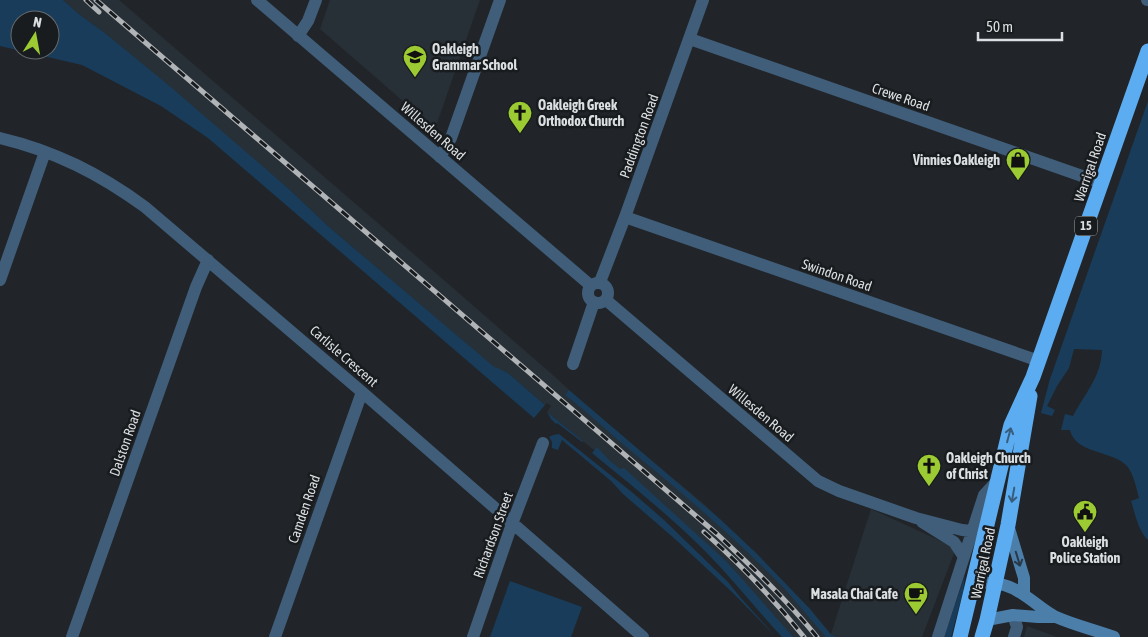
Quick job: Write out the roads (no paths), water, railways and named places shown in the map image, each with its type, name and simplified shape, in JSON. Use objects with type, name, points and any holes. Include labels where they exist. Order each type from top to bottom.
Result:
[{"type":"highway","name":"Warrigal Road","points":[[960,637],[1011,425],[1033,378],[1148,51]]},
{"type":"highway","name":"Warrigal Road","points":[[982,637],[1008,525],[1033,378]]},
{"type":"street","name":"Willesden Road","points":[[257,0],[440,157],[595,284]]},
{"type":"street","points":[[298,36],[308,21],[316,0]]},
{"type":"street","points":[[440,157],[451,138],[500,0]]},
{"type":"street","name":"Paddington Road","points":[[595,284],[626,217],[703,0]]},
{"type":"street","name":"Crewe Road","points":[[690,38],[1102,183]]},
{"type":"street","name":"Carlisle Crescent","points":[[0,138],[46,152],[80,166],[118,187],[145,207],[362,392],[643,637]]},
{"type":"street","points":[[0,280],[46,152]]},
{"type":"street","name":"Swindon Road","points":[[626,217],[1039,361]]},
{"type":"street","name":"Dalston Road","points":[[72,637],[196,287],[208,260]]},
{"type":"street","points":[[595,284],[607,286],[608,298],[600,301],[590,300],[587,294],[588,289],[595,284]]},
{"type":"street","name":"Willesden Road","points":[[600,301],[818,481],[838,491],[916,518],[972,531]]},
{"type":"street","points":[[573,364],[600,301]]},
{"type":"street","name":"Camden Road","points":[[275,637],[362,392]]},
{"type":"street","name":"Richardson Street","points":[[473,637],[542,443]]},
{"type":"street","name":"Warrigal Road","points":[[938,637],[984,495],[996,482]]},
{"type":"street","name":"Willesden Road","points":[[916,518],[954,542],[964,557]]},
{"type":"street","points":[[1008,525],[1024,578],[1024,594]]},
{"type":"street","points":[[973,584],[985,582],[1005,586],[1024,594],[1056,617],[1114,637]]},
{"type":"street","points":[[987,620],[1014,615],[1056,617]]},
{"type":"street","points":[[1014,615],[1017,627],[1014,637]]},
{"type":"railway","points":[[86,0],[99,12]]},
{"type":"railway","points":[[96,0],[717,534],[756,571],[817,637]]},
{"type":"railway","points":[[704,532],[756,582],[804,637]]},
{"type":"place","name":"Oakleigh Grammar School","points":[[415,78]]},
{"type":"place","name":"Oakleigh Greek Orthodox Church","points":[[520,134]]},
{"type":"place","name":"Vinnies Oakleigh","points":[[1018,181]]},
{"type":"place","name":"Oakleigh Church of Christ","points":[[929,487]]},
{"type":"place","name":"Oakleigh Police Station","points":[[1085,533]]},
{"type":"place","name":"Masala Chai Cafe","points":[[916,615]]}]
